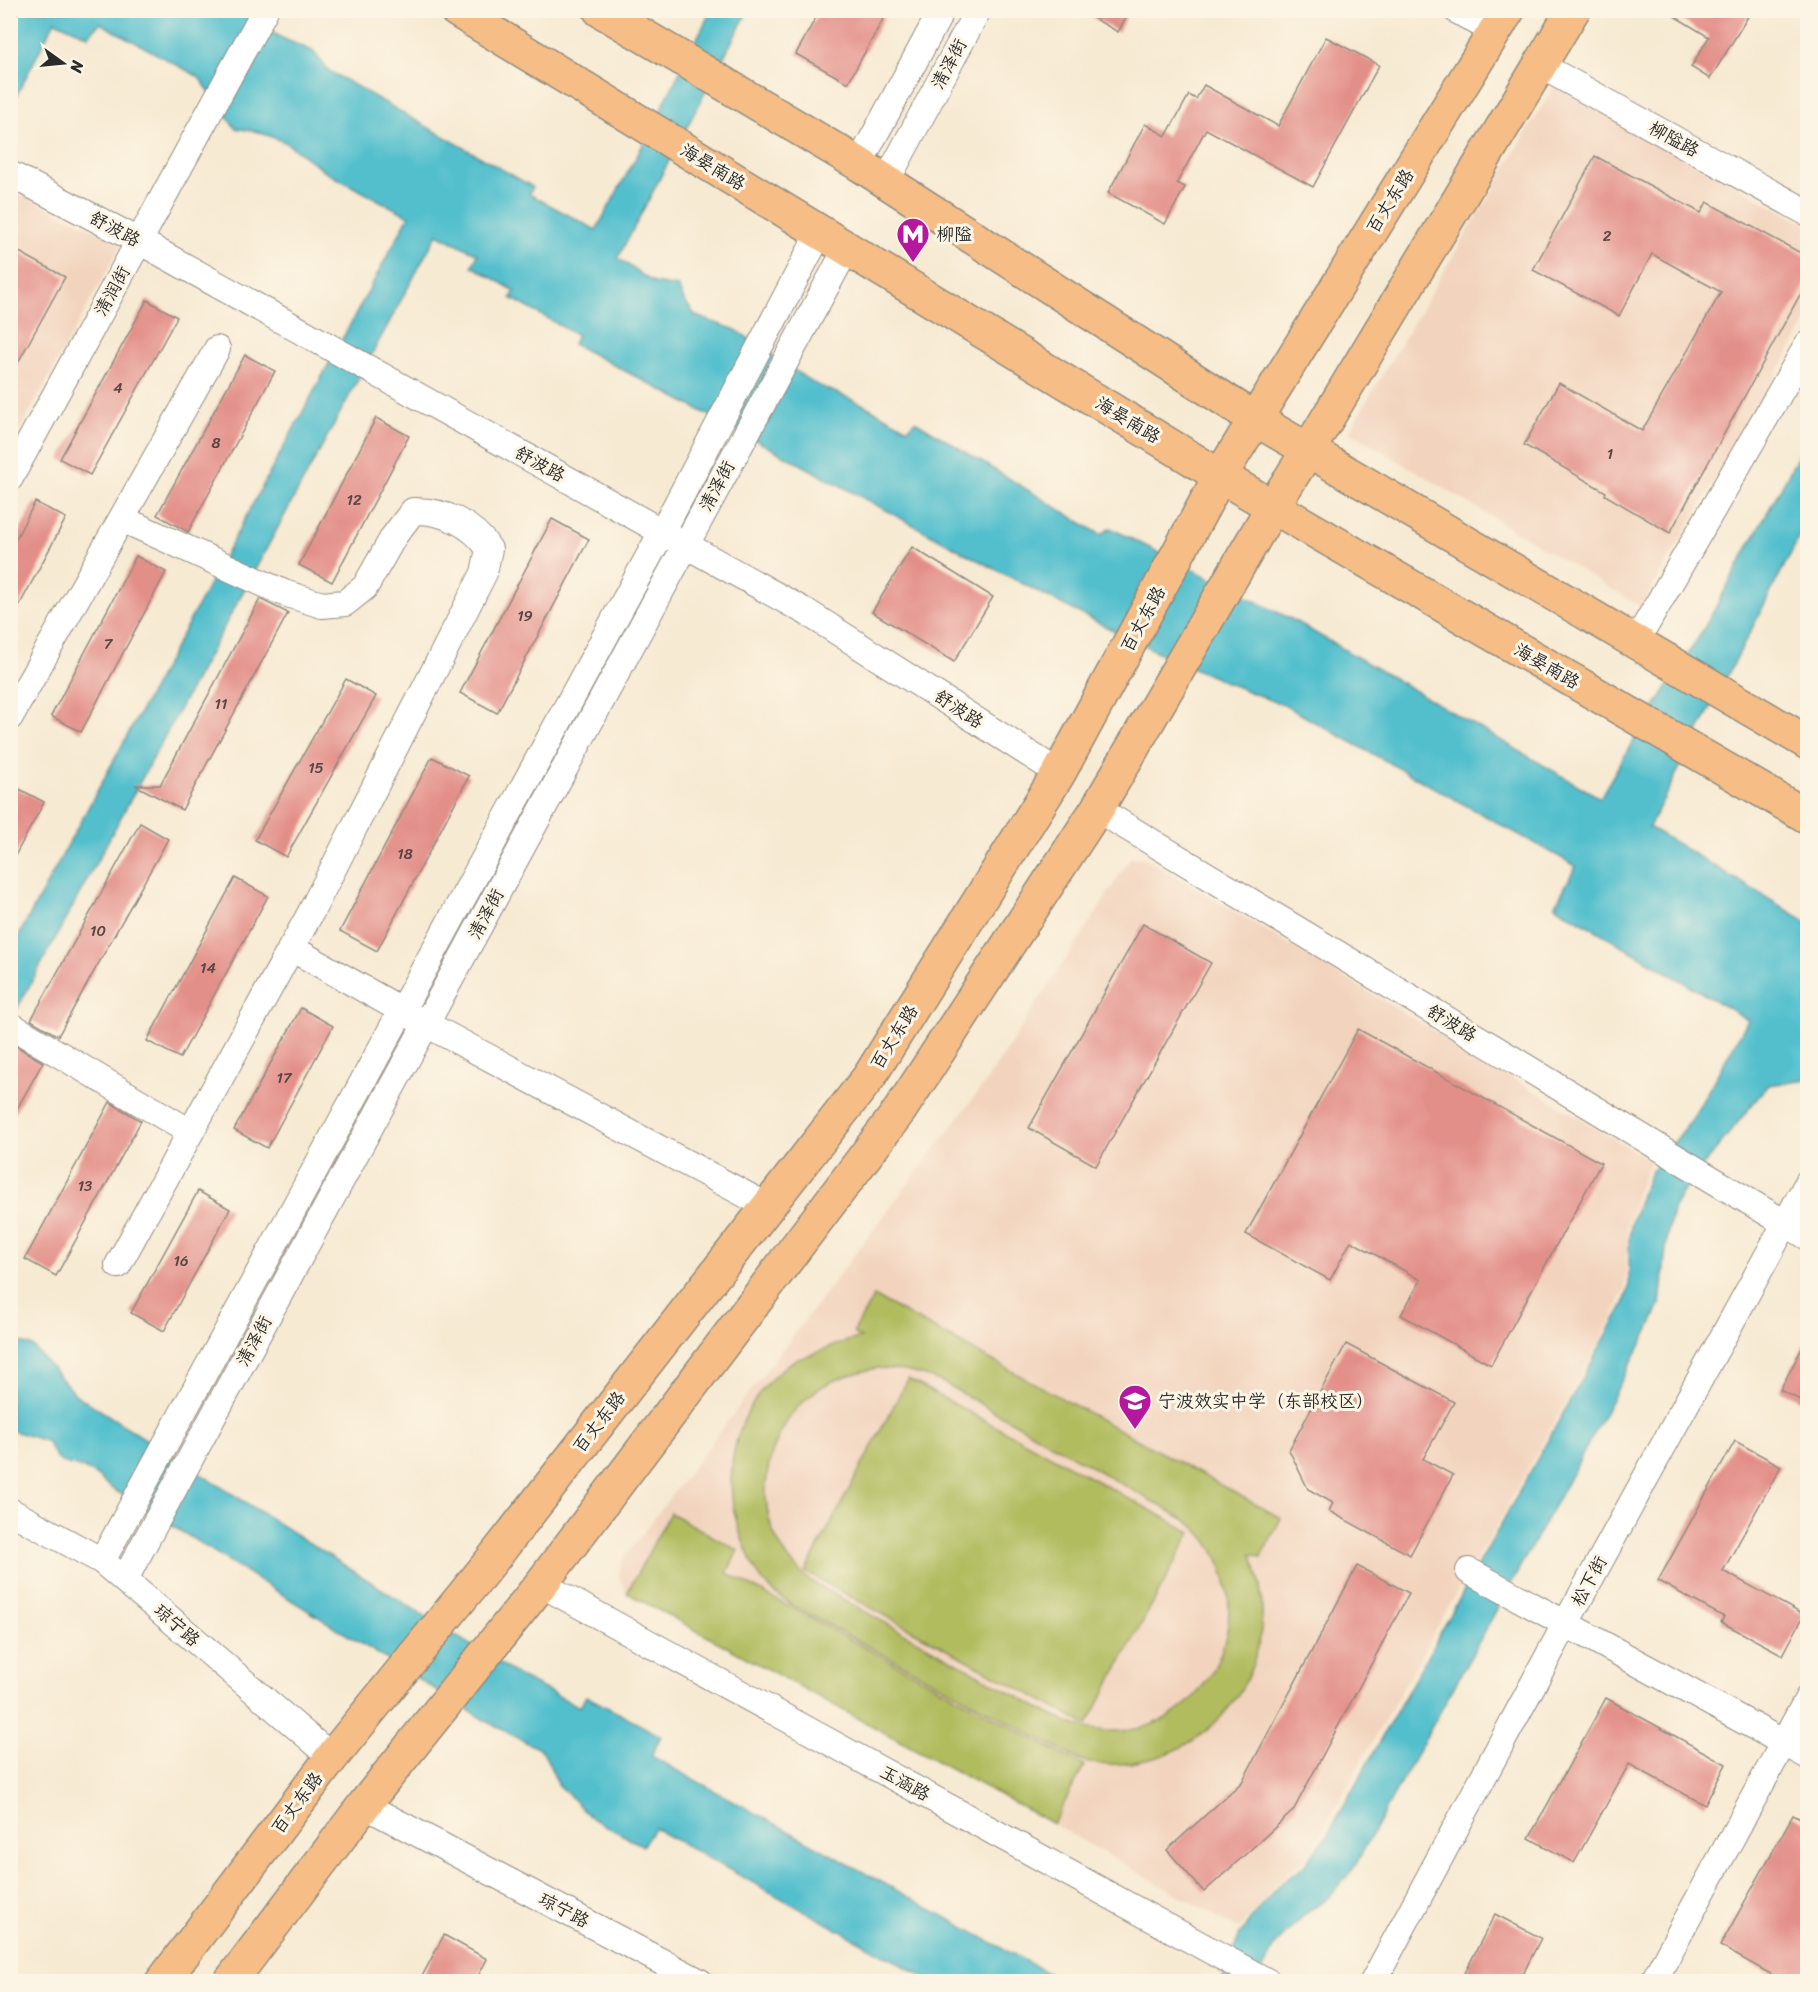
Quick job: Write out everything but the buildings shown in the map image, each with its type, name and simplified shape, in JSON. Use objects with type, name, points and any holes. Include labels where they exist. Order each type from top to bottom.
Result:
[{"type":"main road","name":"海晏南路","points":[[456,10],[1220,476],[1808,817]]},
{"type":"main road","points":[[600,10],[859,164],[1255,418],[1808,743]]},
{"type":"main road","points":[[230,1982],[364,1805],[541,1584],[900,1110],[1097,809],[1273,507],[1573,10]]},
{"type":"main road","name":"百丈东路","points":[[162,1982],[332,1757],[492,1560],[869,1077],[1059,773],[1220,476],[1502,21]]},
{"type":"street","name":"清润街","points":[[10,477],[265,10]]},
{"type":"street","name":"清泽街","points":[[859,164],[942,10]]},
{"type":"street","name":"清泽街","points":[[886,182],[978,10]]},
{"type":"street","points":[[1456,10],[1502,21]]},
{"type":"street","name":"柳隘路","points":[[1540,65],[1808,213]]},
{"type":"street","name":"舒波路","points":[[10,174],[139,241],[808,613],[1059,773]]},
{"type":"street","name":"清泽街","points":[[102,1561],[662,532],[833,240]]},
{"type":"street","name":"清泽街","points":[[125,1579],[686,545],[833,240]]},
{"type":"street","points":[[1636,642],[1808,344]]},
{"type":"street","points":[[10,717],[217,349]]},
{"type":"street","points":[[118,1265],[291,948],[484,573],[489,549],[482,537],[454,518],[430,510],[413,511],[394,536],[365,587],[345,603],[322,605],[284,593],[122,519]]},
{"type":"street","name":"舒波路","points":[[1097,809],[1808,1237]]},
{"type":"street","points":[[291,948],[426,1024],[767,1206]]},
{"type":"street","points":[[10,1025],[190,1132]]},
{"type":"street","name":"松下街","points":[[1373,1982],[1566,1623],[1808,1182]]},
{"type":"street","name":"琼宁路","points":[[10,1511],[102,1561],[332,1757]]},
{"type":"street","points":[[1469,1571],[1808,1756]]},
{"type":"street","name":"玉涵路","points":[[541,1584],[1268,1982]]},
{"type":"street","points":[[1653,1982],[1808,1698]]},
{"type":"street","name":"琼宁路","points":[[364,1805],[700,1982]]},
{"type":"shaded area","points":[[1554,86],[1807,225],[1807,322],[1641,607],[1349,431]]},
{"type":"shaded area","points":[[11,190],[122,243],[11,446]]},
{"type":"shaded area","name":"宁波效实中学（东部校区）","points":[[1143,857],[1651,1161],[1637,1192],[1627,1228],[1625,1289],[1613,1317],[1311,1851],[1276,1885],[1238,1929],[1053,1824],[627,1593],[618,1575],[624,1558],[984,1084],[1130,858]]},
{"type":"green space","points":[[874,1296],[1281,1518],[1261,1557],[1251,1553],[1260,1585],[1262,1617],[1258,1648],[1248,1677],[1232,1704],[1210,1727],[1184,1745],[1154,1758],[1118,1764],[1081,1761],[795,1607],[768,1587],[752,1563],[736,1521],[731,1481],[733,1460],[743,1421],[765,1386],[788,1364],[850,1340],[861,1338],[853,1333]],"holes":[[[878,1368],[920,1374],[944,1383],[1187,1521],[1212,1549],[1226,1581],[1229,1615],[1222,1650],[1206,1681],[1183,1706],[1153,1724],[1116,1731],[1090,1729],[1074,1724],[1049,1714],[810,1581],[795,1567],[776,1538],[769,1519],[766,1498],[767,1477],[778,1437],[802,1403],[817,1390],[846,1376]]]},
{"type":"green space","points":[[908,1379],[1191,1532],[1087,1725],[805,1572]]},
{"type":"green space","points":[[670,1513],[738,1550],[727,1573],[1084,1766],[1053,1824],[627,1593]]},
{"type":"water","points":[[11,11],[235,11],[284,39],[313,51],[329,71],[533,187],[529,194],[596,230],[639,152],[711,11],[748,11],[618,258],[654,283],[678,287],[685,302],[696,316],[736,330],[813,383],[862,404],[908,429],[915,421],[1101,535],[1110,528],[1291,619],[1600,798],[1702,632],[1807,440],[1807,522],[1649,827],[1807,922],[1807,1080],[1768,1085],[1687,1185],[1674,1207],[1668,1230],[1660,1305],[1585,1450],[1353,1869],[1329,1897],[1303,1916],[1274,1946],[1256,1981],[1221,1981],[1240,1934],[1258,1909],[1282,1883],[1305,1865],[1327,1836],[1624,1304],[1629,1287],[1629,1237],[1642,1192],[1652,1170],[1691,1121],[1748,1020],[1555,906],[1576,866],[1284,705],[1201,672],[1080,614],[573,344],[577,335],[511,298],[515,291],[472,266],[478,254],[437,234],[11,1020],[11,950],[409,216],[329,174],[285,142],[259,132],[235,128],[199,77],[100,23],[88,36],[55,21],[11,106]]},
{"type":"water","points":[[10,1340],[32,1346],[76,1395],[522,1678],[580,1707],[586,1696],[661,1736],[651,1756],[1062,1981],[931,1981],[654,1828],[643,1846],[591,1818],[558,1784],[543,1751],[486,1721],[111,1488],[91,1472],[63,1463],[55,1456],[48,1442],[11,1430]]},
{"type":"place","name":"柳隘","points":[[913,263]]},
{"type":"place","name":"宁波效实中学（东部校区）","points":[[1135,1430]]}]
